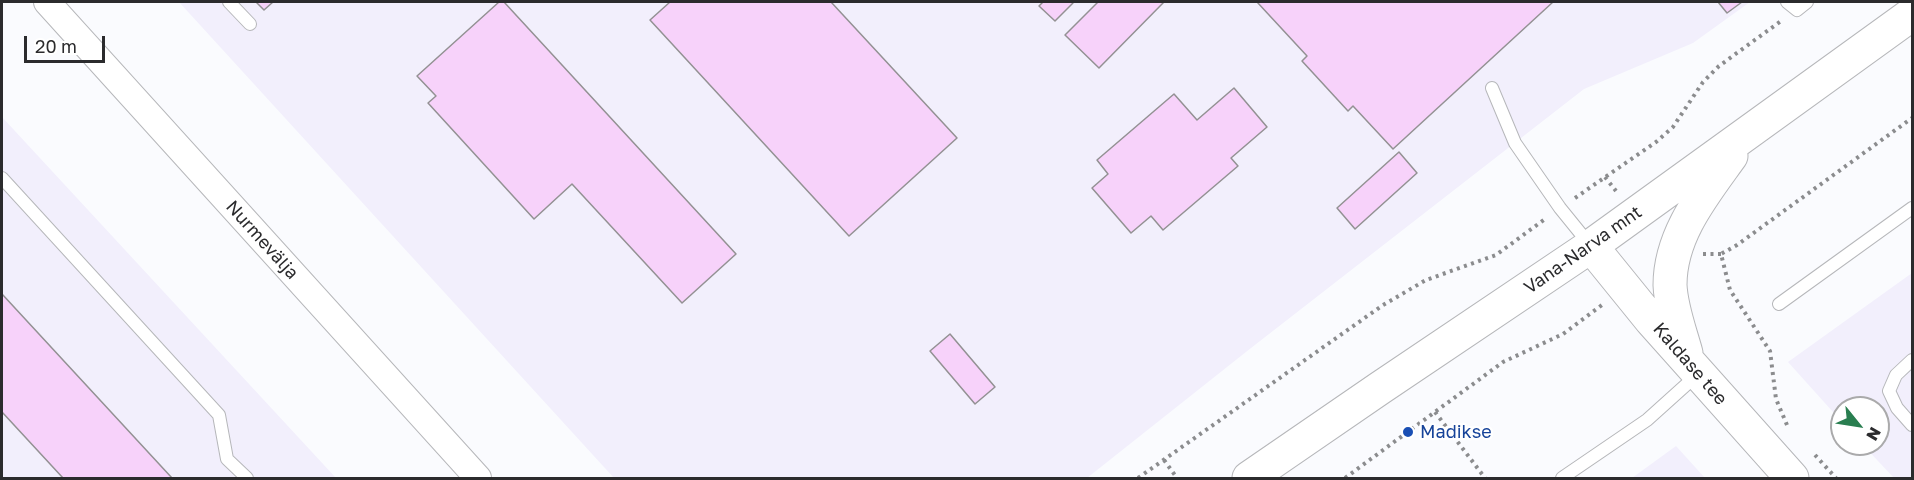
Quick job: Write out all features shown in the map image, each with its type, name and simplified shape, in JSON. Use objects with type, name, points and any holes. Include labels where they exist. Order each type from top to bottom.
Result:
[{"type":"main road","name":"Vana-Narva mnt","points":[[1249,478],[1591,246],[1912,14]]},
{"type":"main road","points":[[1693,367],[1674,309],[1670,286],[1674,254],[1680,235],[1693,210],[1745,136]]},
{"type":"main road","name":"Kaldase tee","points":[[1591,246],[1693,367],[1792,478]]},
{"type":"street","name":"Nurmevälja","points":[[47,2],[478,478]]},
{"type":"lane","points":[[229,2],[250,24]]},
{"type":"lane","points":[[1792,6],[1807,2]]},
{"type":"lane","points":[[1492,88],[1515,143],[1560,208],[1591,246]]},
{"type":"lane","points":[[2,178],[219,415],[227,459],[247,478]]},
{"type":"lane","points":[[1779,304],[1912,208]]},
{"type":"lane","points":[[1912,360],[1896,375],[1889,391],[1897,408],[1912,425]]},
{"type":"lane","points":[[1562,478],[1647,420],[1693,367]]},
{"type":"path","points":[[1138,478],[1383,305],[1426,280],[1496,255],[1656,142],[1673,127],[1703,82],[1719,66],[1792,6]]},
{"type":"path","points":[[1674,254],[1721,254]]},
{"type":"path","points":[[1345,478],[1503,362],[1563,334],[1599,308],[1624,286]]},
{"type":"path","points":[[1435,412],[1485,478]]},
{"type":"path","points":[[1164,460],[1177,478]]},
{"type":"shaded area","points":[[179,2],[1750,2],[1693,43],[1584,89],[1087,478],[614,478]]},
{"type":"shaded area","points":[[2,117],[336,478],[2,478]]},
{"type":"shaded area","points":[[1912,273],[1912,478],[1894,478],[1873,456],[1890,456],[1890,396],[1830,396],[1830,409],[1788,362]]},
{"type":"shaded area","points":[[1676,446],[1705,478],[1632,478]]},
{"type":"building","points":[[256,2],[273,2],[264,10]]},
{"type":"building","points":[[499,2],[504,2],[736,254],[682,303],[572,184],[534,219],[428,103],[436,96],[417,76]]},
{"type":"building","points":[[670,2],[831,2],[957,138],[849,236],[650,20]]},
{"type":"building","points":[[1043,2],[1073,3],[1055,21],[1039,6]]},
{"type":"building","points":[[1098,2],[1164,2],[1099,68],[1065,35]]},
{"type":"building","points":[[1257,2],[1553,2],[1393,149],[1353,106],[1348,111],[1302,61],[1307,56]]},
{"type":"building","points":[[1718,2],[1742,2],[1727,13]]},
{"type":"building","points":[[1234,88],[1267,127],[1231,158],[1238,166],[1163,230],[1151,216],[1131,233],[1092,188],[1108,174],[1097,160],[1174,94],[1197,120]]},
{"type":"building","points":[[1399,152],[1417,173],[1355,229],[1337,208]]},
{"type":"building","points":[[2,294],[172,478],[63,478],[2,412]]},
{"type":"building","points":[[950,334],[995,387],[975,404],[930,351]]},
{"type":"place","name":"Madikse","points":[[1408,432]]}]
